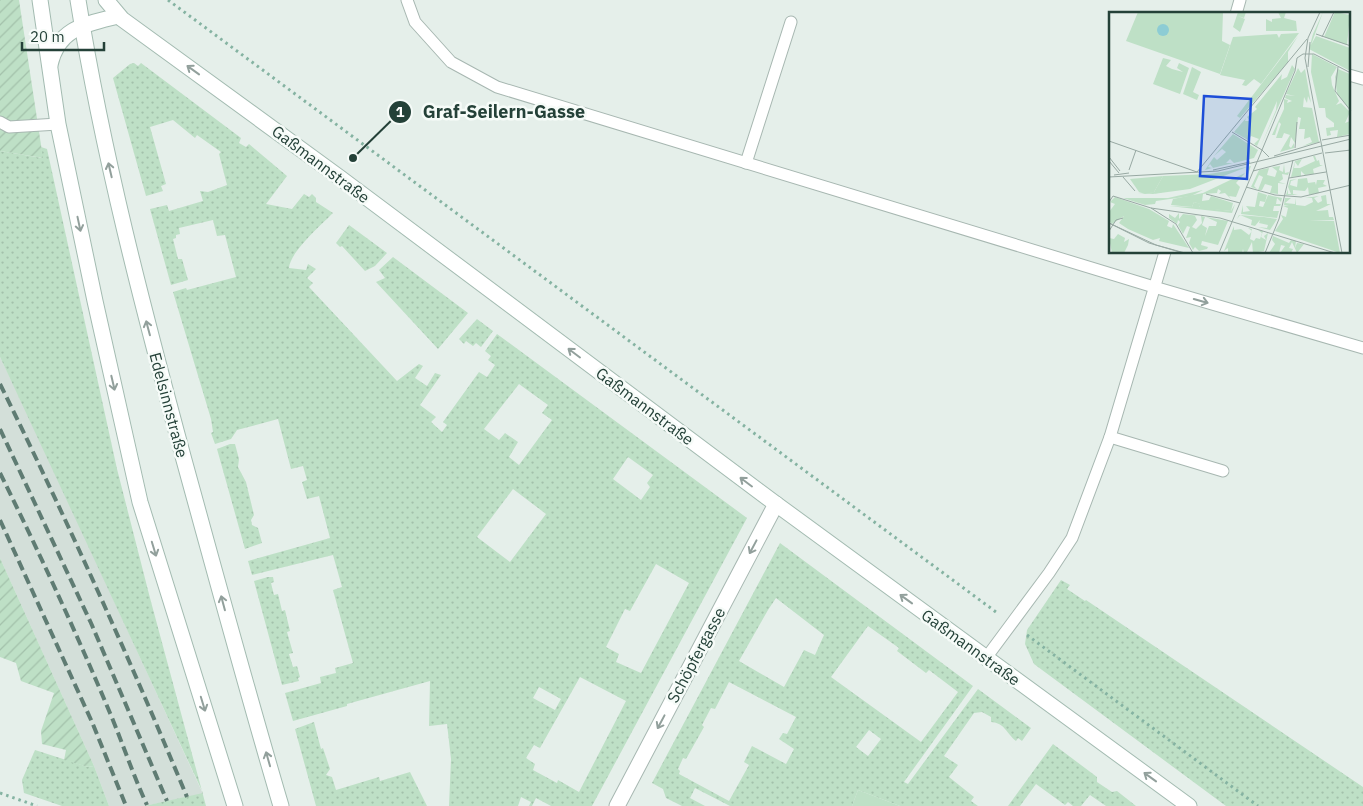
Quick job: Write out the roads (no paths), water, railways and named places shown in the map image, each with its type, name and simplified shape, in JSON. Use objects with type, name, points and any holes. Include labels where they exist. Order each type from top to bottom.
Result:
[{"type":"street","points":[[40,0],[58,124],[140,502],[235,806]]},
{"type":"street","name":"Edelsinnstraße","points":[[78,0],[99,120],[144,312],[237,655],[281,806]]},
{"type":"street","name":"Gaßmannstraße","points":[[106,0],[118,16],[339,177],[776,504],[1189,806]]},
{"type":"street","points":[[49,70],[53,54],[65,35],[90,23],[118,16]]},
{"type":"street","name":"Schöpfergasse","points":[[616,806],[776,504]]},
{"type":"lane","points":[[407,0],[415,22],[451,62],[497,87],[1154,287],[1363,348]]},
{"type":"lane","points":[[746,163],[791,22]]},
{"type":"lane","points":[[1350,75],[1363,79]]},
{"type":"lane","points":[[0,122],[9,126],[58,124]]},
{"type":"lane","points":[[986,658],[1049,573],[1072,538],[1110,437],[1164,254]]},
{"type":"lane","points":[[1110,437],[1223,471]]},
{"type":"railway","points":[[0,384],[97,589],[187,797]]},
{"type":"railway","points":[[0,429],[91,623],[167,801]]},
{"type":"railway","points":[[0,473],[84,652],[147,805]]},
{"type":"railway","points":[[0,520],[92,722],[126,806]]},
{"type":"place","name":"Graf-Seilern-Gasse","points":[[353,158]]}]
